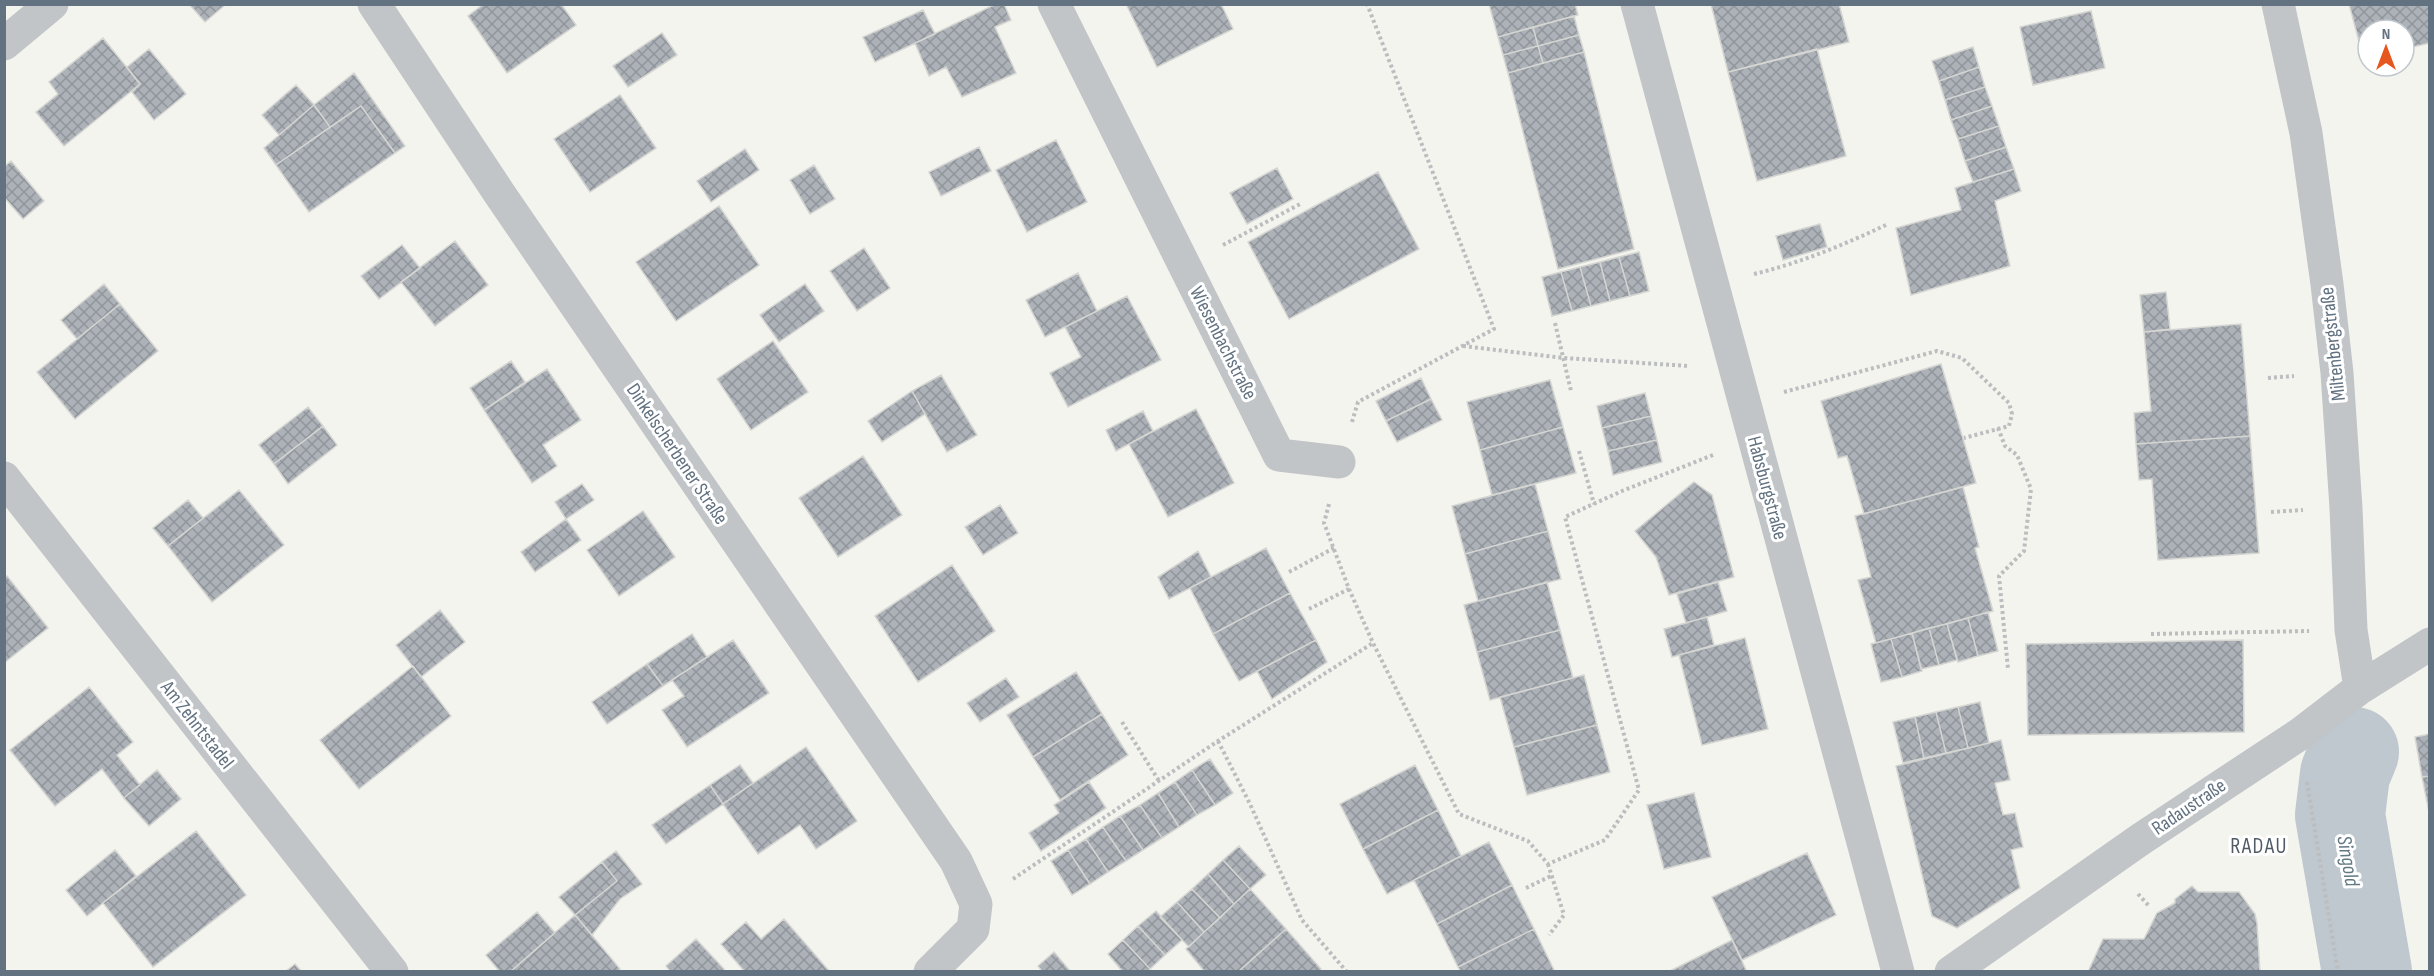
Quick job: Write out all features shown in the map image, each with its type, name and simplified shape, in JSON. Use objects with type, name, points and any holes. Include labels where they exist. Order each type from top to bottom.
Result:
[{"type":"street","points":[[4,44],[52,4]]},
{"type":"street","name":"Dinkelscherbener Straße","points":[[374,4],[499,193],[956,861],[976,904]]},
{"type":"street","name":"Wiesenbachstraße","points":[[1054,4],[1279,455],[1340,462]]},
{"type":"street","name":"Habsburgstraße","points":[[1637,4],[1898,972]]},
{"type":"street","name":"Miltenbergstraße","points":[[2278,4],[2306,133],[2327,284],[2337,373],[2346,497],[2351,630],[2368,682]]},
{"type":"street","name":"Am Zehntstadel","points":[[4,478],[392,972]]},
{"type":"street","name":"Radaustraße","points":[[1951,972],[2141,839],[2300,734],[2368,682],[2430,645]]},
{"type":"street","points":[[930,972],[973,929],[976,904]]},
{"type":"path","points":[[1367,4],[1494,329],[1358,402],[1324,523],[1349,589],[1373,643],[1459,814],[1528,841],[1548,864],[1564,915],[1549,935]]},
{"type":"path","points":[[1184,265],[1302,203]]},
{"type":"path","points":[[1713,285],[1774,269],[1858,238],[1888,224]]},
{"type":"path","points":[[1556,323],[1571,391]]},
{"type":"path","points":[[1463,346],[1564,358],[1735,369]]},
{"type":"path","points":[[1743,403],[1937,351],[1962,358],[2009,403],[2012,414],[2009,426],[1964,438]]},
{"type":"path","points":[[1998,428],[2005,446],[2017,455],[2031,489],[2024,551],[1999,576],[2008,669]]},
{"type":"path","points":[[1548,864],[1605,840],[1639,789],[1565,517],[1753,438]]},
{"type":"path","points":[[1579,451],[1594,504]]},
{"type":"path","points":[[1289,572],[1334,548]]},
{"type":"path","points":[[1310,609],[1349,589]]},
{"type":"path","points":[[2151,634],[2351,630]]},
{"type":"path","points":[[976,904],[1218,741],[1373,643]]},
{"type":"path","points":[[1122,722],[1159,781]]},
{"type":"path","points":[[2300,734],[2338,972]]},
{"type":"path","points":[[1218,741],[1250,804],[1302,920],[1347,972]]},
{"type":"path","points":[[1526,888],[1551,876]]},
{"type":"building","points":[[189,4],[226,4],[205,22]]},
{"type":"building","points":[[484,4],[561,4],[576,25],[507,73],[468,16]]},
{"type":"building","points":[[996,4],[1004,4],[1011,20],[995,27],[1016,73],[962,97],[946,67],[929,76],[915,43]]},
{"type":"building","points":[[1126,4],[1221,4],[1233,29],[1157,67]]},
{"type":"building","points":[[1489,4],[1575,4],[1578,15],[1498,37]]},
{"type":"building","points":[[1711,4],[1839,4],[1849,42],[1728,72]]},
{"type":"building","points":[[2349,4],[2430,4],[2430,43],[2416,46],[2416,18],[2356,18],[2356,30]]},
{"type":"building","points":[[923,10],[935,34],[875,62],[863,37]]},
{"type":"building","points":[[2091,11],[2105,68],[2033,85],[2020,27]]},
{"type":"building","points":[[1574,16],[1579,35],[1538,46],[1533,27]]},
{"type":"building","points":[[1533,27],[1538,46],[1503,55],[1498,37]]},
{"type":"building","points":[[662,33],[677,55],[628,87],[613,66]]},
{"type":"building","points":[[1579,35],[1584,52],[1543,63],[1538,46]]},
{"type":"building","points":[[103,38],[140,84],[64,146],[36,112],[58,94],[49,82]]},
{"type":"building","points":[[1538,46],[1543,63],[1508,73],[1503,55]]},
{"type":"building","points":[[1973,47],[1979,67],[1939,81],[1932,61]]},
{"type":"building","points":[[149,49],[186,94],[154,120],[132,92],[140,84],[127,67]]},
{"type":"building","points":[[1817,49],[1846,156],[1757,181],[1728,72]]},
{"type":"building","points":[[1584,52],[1634,249],[1558,269],[1508,73]]},
{"type":"building","points":[[1979,67],[1985,87],[1945,100],[1939,81]]},
{"type":"building","points":[[354,73],[405,146],[395,153],[361,106],[330,127],[314,105]]},
{"type":"building","points":[[296,85],[314,105],[279,135],[262,115]]},
{"type":"building","points":[[1985,87],[1992,106],[1951,120],[1945,100]]},
{"type":"building","points":[[620,95],[656,148],[590,192],[554,139]]},
{"type":"building","points":[[314,105],[330,127],[276,165],[264,148]]},
{"type":"building","points":[[361,106],[395,153],[309,212],[276,165]]},
{"type":"building","points":[[1992,106],[1999,126],[1958,139],[1951,120]]},
{"type":"building","points":[[1999,126],[2006,147],[1965,161],[1958,139]]},
{"type":"building","points":[[1056,140],[1087,202],[1027,232],[996,170]]},
{"type":"building","points":[[979,147],[991,171],[941,196],[929,172]]},
{"type":"building","points":[[2006,147],[2014,169],[1973,182],[1965,161]]},
{"type":"building","points":[[745,149],[759,170],[711,202],[697,181]]},
{"type":"building","points":[[11,161],[44,201],[23,219],[4,197],[4,167]]},
{"type":"building","points":[[814,165],[835,199],[810,214],[790,180]]},
{"type":"building","points":[[1277,168],[1293,199],[1247,224],[1230,193]]},
{"type":"building","points":[[2014,169],[2021,191],[1995,201],[2010,266],[1911,295],[1896,228],[1961,210],[1955,188]]},
{"type":"building","points":[[1378,172],[1419,249],[1289,319],[1248,242]]},
{"type":"building","points":[[719,206],[759,265],[676,321],[636,262]]},
{"type":"building","points":[[1820,224],[1827,247],[1783,260],[1776,236]]},
{"type":"building","points":[[455,241],[488,285],[435,326],[401,282]]},
{"type":"building","points":[[402,245],[420,268],[379,299],[361,276]]},
{"type":"building","points":[[864,248],[890,288],[857,311],[830,271]]},
{"type":"building","points":[[1639,252],[1649,291],[1630,296],[1619,257]]},
{"type":"building","points":[[1619,257],[1630,296],[1610,301],[1600,262]]},
{"type":"building","points":[[1600,262],[1610,301],[1591,306],[1580,267]]},
{"type":"building","points":[[1580,267],[1591,306],[1572,311],[1561,272]]},
{"type":"building","points":[[1561,272],[1572,311],[1552,316],[1542,277]]},
{"type":"building","points":[[1078,273],[1097,311],[1045,337],[1026,300]]},
{"type":"building","points":[[104,284],[120,304],[77,339],[61,320]]},
{"type":"building","points":[[805,284],[824,311],[779,342],[760,315]]},
{"type":"building","points":[[2166,292],[2170,329],[2144,332],[2140,295]]},
{"type":"building","points":[[1127,296],[1161,360],[1068,407],[1050,373],[1081,357],[1065,327]]},
{"type":"building","points":[[120,304],[158,351],[75,419],[37,372]]},
{"type":"building","points":[[2241,324],[2250,436],[2136,444],[2134,413],[2151,411],[2144,332]]},
{"type":"building","points":[[773,341],[808,392],[751,430],[717,379]]},
{"type":"building","points":[[511,361],[525,382],[484,410],[470,388]]},
{"type":"building","points":[[1941,364],[1976,483],[1864,514],[1847,456],[1838,458],[1821,401]]},
{"type":"building","points":[[547,369],[581,420],[543,445],[557,466],[532,483],[484,410]]},
{"type":"building","points":[[941,375],[977,435],[947,452],[912,391]]},
{"type":"building","points":[[1421,378],[1431,399],[1386,421],[1376,401]]},
{"type":"building","points":[[1550,380],[1563,427],[1480,450],[1467,402]]},
{"type":"building","points":[[912,391],[925,414],[882,442],[868,421]]},
{"type":"building","points":[[1645,393],[1651,416],[1602,428],[1597,406]]},
{"type":"building","points":[[1431,399],[1442,420],[1397,442],[1386,421]]},
{"type":"building","points":[[308,407],[323,426],[274,464],[259,445]]},
{"type":"building","points":[[1196,409],[1234,483],[1168,517],[1129,444]]},
{"type":"building","points":[[1143,411],[1153,431],[1116,451],[1106,430]]},
{"type":"building","points":[[1651,416],[1657,440],[1608,451],[1602,428]]},
{"type":"building","points":[[323,426],[337,445],[288,484],[274,464]]},
{"type":"building","points":[[1563,427],[1576,473],[1492,495],[1480,450]]},
{"type":"building","points":[[2250,436],[2259,553],[2158,560],[2152,479],[2139,480],[2136,444]]},
{"type":"building","points":[[1657,440],[1662,462],[1613,475],[1608,451]]},
{"type":"building","points":[[863,456],[902,515],[838,557],[799,498]]},
{"type":"building","points":[[1694,482],[1712,495],[1734,577],[1669,595],[1656,557],[1635,531]]},
{"type":"building","points":[[582,484],[594,500],[566,519],[555,502]]},
{"type":"building","points":[[1535,484],[1548,531],[1465,554],[1452,506]]},
{"type":"building","points":[[1963,487],[1979,547],[1975,548],[1993,611],[1876,643],[1858,580],[1871,577],[1855,516]]},
{"type":"building","points":[[239,490],[284,545],[212,602],[168,546]]},
{"type":"building","points":[[188,500],[203,518],[168,546],[153,528]]},
{"type":"building","points":[[1000,505],[1018,533],[983,555],[965,527]]},
{"type":"building","points":[[643,511],[675,557],[619,596],[587,550]]},
{"type":"building","points":[[566,519],[581,540],[535,572],[521,552]]},
{"type":"building","points":[[1548,531],[1561,579],[1478,601],[1465,554]]},
{"type":"building","points":[[1266,548],[1290,593],[1213,634],[1190,588]]},
{"type":"building","points":[[1198,551],[1211,577],[1169,599],[1158,577]]},
{"type":"building","points":[[952,565],[995,631],[918,682],[875,616]]},
{"type":"building","points":[[7,576],[48,628],[4,663],[4,578]]},
{"type":"building","points":[[1547,582],[1560,630],[1477,652],[1464,605]]},
{"type":"building","points":[[1718,582],[1727,611],[1686,623],[1677,594]]},
{"type":"building","points":[[1290,593],[1316,640],[1239,681],[1213,634]]},
{"type":"building","points":[[440,610],[465,642],[421,677],[396,645]]},
{"type":"building","points":[[1988,612],[1998,651],[1978,656],[1968,618]]},
{"type":"building","points":[[1707,617],[1714,645],[1672,657],[1664,629]]},
{"type":"building","points":[[1968,618],[1978,656],[1958,662],[1947,624]]},
{"type":"building","points":[[1947,624],[1957,660],[1939,665],[1929,628]]},
{"type":"building","points":[[1929,628],[1939,665],[1921,669],[1912,633]]},
{"type":"building","points":[[1560,630],[1573,678],[1490,700],[1477,652]]},
{"type":"building","points":[[1912,633],[1922,671],[1902,677],[1891,639]]},
{"type":"building","points":[[692,634],[707,657],[663,686],[647,664]]},
{"type":"building","points":[[1745,638],[1768,729],[1702,745],[1679,655]]},
{"type":"building","points":[[1891,639],[1902,677],[1881,682],[1871,644]]},
{"type":"building","points":[[733,640],[769,693],[687,747],[662,710],[684,696],[672,680]]},
{"type":"building","points":[[1316,640],[1327,662],[1272,699],[1257,671]]},
{"type":"building","points":[[2243,640],[2244,732],[2028,735],[2026,644]]},
{"type":"building","points":[[647,664],[663,686],[607,724],[592,702]]},
{"type":"building","points":[[413,666],[451,716],[359,789],[320,740]]},
{"type":"building","points":[[1076,672],[1102,714],[1033,757],[1007,715]]},
{"type":"building","points":[[1584,675],[1597,725],[1514,747],[1500,697]]},
{"type":"building","points":[[1006,678],[1019,697],[980,722],[967,703]]},
{"type":"building","points":[[89,687],[133,742],[117,755],[140,785],[124,798],[102,769],[55,806],[10,750]]},
{"type":"building","points":[[1980,702],[1989,743],[1968,748],[1958,707]]},
{"type":"building","points":[[1958,707],[1968,748],[1946,753],[1936,712]]},
{"type":"building","points":[[1936,712],[1946,753],[1924,758],[1915,717]]},
{"type":"building","points":[[1102,714],[1128,755],[1060,800],[1033,757]]},
{"type":"building","points":[[1915,717],[1924,758],[1903,763],[1893,722]]},
{"type":"building","points":[[1597,725],[1610,772],[1527,795],[1514,747]]},
{"type":"building","points":[[2430,734],[2430,776],[2422,777],[2415,737]]},
{"type":"building","points":[[2001,740],[2010,780],[1995,783],[2003,815],[2015,813],[2023,847],[2011,850],[2020,888],[1957,928],[1932,916],[1896,766]]},
{"type":"building","points":[[806,747],[857,821],[816,849],[800,825],[758,854],[723,804]]},
{"type":"building","points":[[1210,759],[1233,793],[1215,805],[1192,770]]},
{"type":"building","points":[[740,765],[753,783],[723,804],[710,785]]},
{"type":"building","points":[[1415,765],[1438,810],[1363,849],[1340,804]]},
{"type":"building","points":[[157,770],[181,799],[149,826],[124,798]]},
{"type":"building","points":[[1192,770],[1215,805],[1197,815],[1175,782]]},
{"type":"building","points":[[2430,776],[2430,817],[2422,777]]},
{"type":"building","points":[[1089,782],[1106,808],[1041,851],[1029,833],[1059,813],[1054,805]]},
{"type":"building","points":[[1175,782],[1197,815],[1179,827],[1158,793]]},
{"type":"building","points":[[710,785],[723,804],[666,844],[652,825]]},
{"type":"building","points":[[1158,793],[1179,827],[1162,838],[1140,805]]},
{"type":"building","points":[[1694,793],[1711,857],[1664,869],[1647,805]]},
{"type":"building","points":[[1140,805],[1162,838],[1143,850],[1120,816]]},
{"type":"building","points":[[1438,810],[1461,856],[1387,894],[1363,849]]},
{"type":"building","points":[[1120,816],[1143,850],[1126,861],[1103,827]]},
{"type":"building","points":[[1103,827],[1126,861],[1108,872],[1086,839]]},
{"type":"building","points":[[196,831],[246,895],[153,967],[103,903]]},
{"type":"building","points":[[1086,839],[1108,872],[1090,884],[1068,850]]},
{"type":"building","points":[[1489,842],[1512,885],[1437,924],[1414,880]]},
{"type":"building","points":[[1239,846],[1266,875],[1250,889],[1223,860]]},
{"type":"building","points":[[115,850],[136,876],[87,916],[66,890]]},
{"type":"building","points":[[1068,850],[1090,884],[1072,895],[1051,861]]},
{"type":"building","points":[[616,851],[642,884],[620,899],[592,935],[575,915],[617,881],[602,862]]},
{"type":"building","points":[[1807,853],[1836,915],[1742,960],[1712,897]]},
{"type":"building","points":[[1223,860],[1250,889],[1234,904],[1208,874]]},
{"type":"building","points":[[602,862],[617,881],[575,915],[559,897]]},
{"type":"building","points":[[1208,874],[1234,904],[1220,918],[1192,889]]},
{"type":"building","points":[[1512,885],[1534,929],[1458,967],[1437,924]]},
{"type":"building","points":[[2192,886],[2198,892],[2239,892],[2255,914],[2260,972],[2088,972],[2103,939],[2144,939],[2157,913],[2175,903],[2175,899]]},
{"type":"building","points":[[1192,889],[1220,918],[1204,932],[1177,902]]},
{"type":"building","points":[[1250,889],[1286,929],[1238,972],[1205,972],[1186,949]]},
{"type":"building","points":[[1177,902],[1204,932],[1189,947],[1160,917]]},
{"type":"building","points":[[1156,911],[1182,940],[1165,955],[1138,926]]},
{"type":"building","points":[[537,912],[555,933],[510,972],[500,972],[486,955]]},
{"type":"building","points":[[575,915],[620,969],[617,972],[510,972]]},
{"type":"building","points":[[784,919],[830,972],[745,972],[721,944],[746,922],[761,939]]},
{"type":"building","points":[[1138,926],[1165,955],[1150,969],[1123,940]]},
{"type":"building","points":[[1286,929],[1321,969],[1319,972],[1238,972]]},
{"type":"building","points":[[1534,929],[1555,972],[1461,972],[1458,967]]},
{"type":"building","points":[[696,939],[724,969],[722,972],[671,972],[666,966]]},
{"type":"building","points":[[1123,940],[1150,969],[1148,972],[1123,972],[1108,954]]},
{"type":"building","points":[[1732,940],[1747,972],[1668,972]]},
{"type":"building","points":[[1054,952],[1071,972],[1043,972],[1038,966]]},
{"type":"building","points":[[295,964],[302,972],[285,972]]},
{"type":"waterway","name":"Singold","points":[[2354,752],[2345,774],[2340,815],[2367,972]]},
{"type":"district","name":"RADAU","points":[[2259,846]]}]
